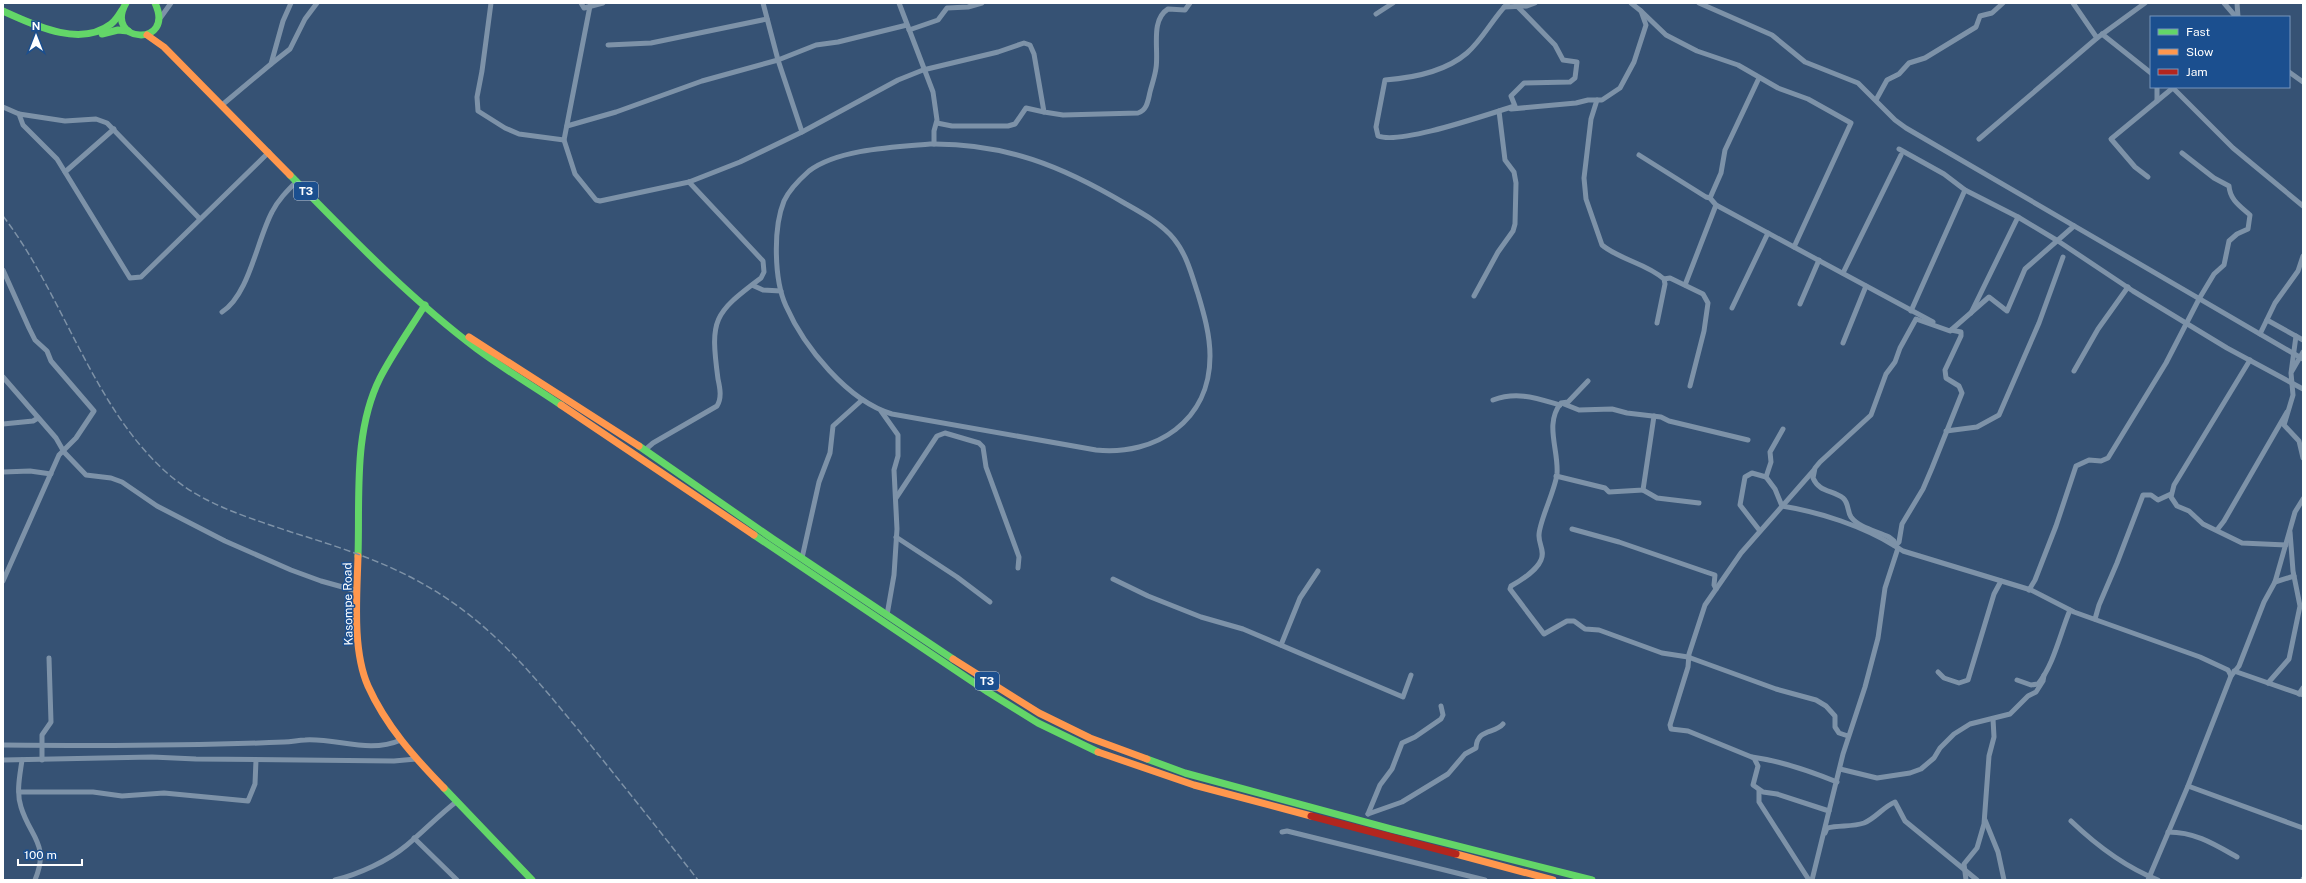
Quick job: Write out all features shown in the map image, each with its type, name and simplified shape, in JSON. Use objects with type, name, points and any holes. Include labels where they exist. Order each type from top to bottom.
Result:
[{"type":"main road","points":[[155,3],[158,7],[160,33],[164,47]]},
{"type":"main road","points":[[3,11],[44,30],[68,34],[85,33],[105,28],[116,21],[124,6]]},
{"type":"main road","points":[[124,6],[122,22],[128,31]]},
{"type":"main road","name":"T3","points":[[3,16],[55,37],[85,38],[118,30],[128,31],[137,36],[147,35],[164,47],[348,234],[425,305],[454,328],[476,349],[988,692],[1038,723],[1099,752],[1194,785],[1553,880]]},
{"type":"main road","points":[[147,35],[160,21]]},
{"type":"main road","name":"Kasompe Road","points":[[425,305],[380,378],[372,398],[362,436],[357,591],[359,646],[368,685],[380,710],[401,740],[416,759],[456,802],[532,880]]},
{"type":"main road","name":"T3","points":[[454,328],[645,450],[802,558],[992,685],[1039,713],[1090,738],[1185,773],[1592,880]]},
{"type":"street","points":[[160,21],[171,3]]},
{"type":"street","points":[[271,64],[283,22],[291,3]]},
{"type":"street","points":[[222,105],[290,49],[305,19],[317,3]]},
{"type":"street","points":[[491,3],[482,71],[476,97],[478,111],[505,128],[519,134],[564,140]]},
{"type":"street","points":[[581,3],[584,8],[603,3]]},
{"type":"street","points":[[763,3],[778,60],[802,132]]},
{"type":"street","points":[[900,3],[924,70],[928,75],[937,123],[934,131],[934,144]]},
{"type":"street","points":[[567,126],[616,112],[702,81],[778,60],[816,45],[838,42],[936,21],[949,7],[968,7],[982,3]]},
{"type":"street","points":[[937,123],[957,126],[1011,126],[1015,124],[1026,108],[1056,115],[1083,116],[1135,114],[1144,110],[1156,71],[1157,31],[1160,17],[1168,9],[1184,10],[1190,3]]},
{"type":"street","points":[[1376,14],[1393,3]]},
{"type":"street","points":[[1518,7],[1556,46],[1563,60],[1577,62],[1575,78],[1570,82],[1524,84],[1511,96],[1514,106],[1501,110],[1412,134],[1384,138],[1376,134],[1377,118],[1385,80],[1415,76],[1458,59],[1471,48],[1506,5],[1518,7],[1535,3]]},
{"type":"street","points":[[1631,3],[1666,35],[1712,58],[1738,65],[1760,78],[1808,99],[1851,123],[1794,247]]},
{"type":"street","points":[[1700,3],[1772,35],[1801,60],[1858,84],[1876,100],[1887,113],[1906,128],[2301,358]]},
{"type":"street","points":[[1876,100],[1890,77],[1899,74],[1909,63],[1925,58],[1976,27],[1980,16],[1992,13],[2003,3]]},
{"type":"street","points":[[2073,3],[2096,38]]},
{"type":"street","points":[[1979,139],[2096,38],[2145,3]]},
{"type":"street","points":[[2224,3],[2236,16]]},
{"type":"street","points":[[2237,3],[2237,16]]},
{"type":"street","points":[[590,6],[564,140],[575,174],[596,200],[689,182],[740,162],[802,132],[887,85],[924,70],[1028,43],[1034,54],[1044,112]]},
{"type":"street","points":[[1501,110],[1605,99],[1620,88],[1641,46],[1646,25],[1641,11]]},
{"type":"street","points":[[608,45],[651,43],[768,19]]},
{"type":"street","points":[[2102,34],[2150,72]]},
{"type":"street","points":[[2290,73],[2303,82]]},
{"type":"street","points":[[1710,198],[1721,173],[1727,145],[1760,78]]},
{"type":"street","points":[[2157,88],[2157,101]]},
{"type":"street","points":[[2148,177],[2135,167],[2111,138],[2173,88],[2233,148],[2303,206]]},
{"type":"street","points":[[1597,100],[1591,119],[1584,178],[1586,200],[1598,239],[1608,250],[1645,266],[1664,279],[1670,278],[1703,294],[1708,303],[1704,331],[1690,386]]},
{"type":"street","points":[[3,107],[19,114],[65,121],[96,119],[107,123],[199,218]]},
{"type":"street","points":[[1474,296],[1477,288],[1488,273],[1498,252],[1513,231],[1516,183],[1514,172],[1505,160],[1501,110]]},
{"type":"street","points":[[19,114],[23,125],[57,159],[66,172],[130,278],[141,277],[199,218],[268,152]]},
{"type":"street","points":[[66,172],[114,130]]},
{"type":"street","points":[[934,144],[987,148],[1015,153],[1045,162],[1113,196],[1164,229],[1174,238],[1182,252],[1196,287],[1208,334],[1210,356],[1208,373],[1200,400],[1191,416],[1162,439],[1144,446],[1127,450],[1096,450],[881,410],[862,400],[838,379],[815,352],[785,306],[781,291],[777,252],[779,221],[786,197],[802,178],[817,166],[840,157],[890,148],[934,144]]},
{"type":"street","points":[[1843,273],[1900,152],[1944,174],[1965,190],[2018,217],[2187,323],[2303,389]]},
{"type":"street","points":[[2029,590],[2035,580],[2056,526],[2076,466],[2089,460],[2101,461],[2108,458],[2166,363],[2199,299],[2214,274],[2224,265],[2229,241],[2237,234],[2248,229],[2250,215],[2234,201],[2229,194],[2229,186],[2214,178],[2182,153]]},
{"type":"street","points":[[1639,155],[1710,198],[1716,205],[1951,330]]},
{"type":"street","points":[[222,312],[230,305],[250,271],[272,212],[286,192],[297,181]]},
{"type":"street","points":[[645,450],[717,406],[720,397],[714,345],[717,321],[727,305],[761,278],[764,272],[763,261],[689,182]]},
{"type":"street","points":[[1911,310],[1965,190]]},
{"type":"street","points":[[1685,285],[1716,205]]},
{"type":"street","points":[[1970,314],[2018,217]]},
{"type":"street","points":[[1951,330],[1989,297],[2007,311],[2025,269],[2074,226]]},
{"type":"street","points":[[1732,308],[1768,233]]},
{"type":"street","points":[[1946,431],[1977,427],[1999,415],[2039,323],[2063,257]]},
{"type":"street","points":[[2298,271],[2303,258]]},
{"type":"street","points":[[1800,304],[1819,260]]},
{"type":"street","points":[[2260,334],[2275,303],[2303,266]]},
{"type":"street","points":[[3,270],[35,340],[47,351],[51,361],[94,411],[64,452],[61,452],[21,537],[3,581]]},
{"type":"street","points":[[1657,323],[1664,279]]},
{"type":"street","points":[[752,285],[757,288],[781,291]]},
{"type":"street","points":[[1843,343],[1866,286]]},
{"type":"street","points":[[2074,371],[2098,328],[2128,287]]},
{"type":"street","points":[[1812,880],[1830,811],[1848,736],[1865,687],[1878,638],[1883,594],[1899,542],[1902,524],[1923,489],[1962,393],[1959,386],[1946,378],[1945,370],[1961,336],[1961,332],[1916,319],[1900,348],[1895,362],[1886,374],[1871,415],[1815,468],[1741,553],[1705,605],[1671,718],[1671,729],[1688,731],[1747,756],[1758,763],[1753,785],[1759,791],[1777,794],[1830,811]]},
{"type":"street","points":[[2267,320],[2303,340]]},
{"type":"street","points":[[2217,530],[2224,522],[2292,402],[2293,390],[2291,373],[2296,336]]},
{"type":"street","points":[[2291,373],[2301,358],[2303,352]]},
{"type":"street","points":[[2250,360],[2174,485],[2172,493],[2173,502],[2189,512],[2203,524],[2242,542],[2286,545]]},
{"type":"street","points":[[3,377],[56,438],[64,452],[86,475],[111,478],[122,482],[157,506],[225,541],[321,582],[357,591]]},
{"type":"street","points":[[1588,381],[1568,402],[1560,404],[1553,418],[1552,434],[1556,476],[1539,536],[1543,552],[1542,559],[1539,565],[1511,586],[1510,590],[1521,606],[1544,634],[1567,621],[1574,621],[1585,629],[1599,630],[1662,653],[1688,658],[1776,689],[1816,700],[1826,706],[1835,716],[1835,727],[1839,734],[1848,736]]},
{"type":"street","points":[[2293,390],[2298,387],[2303,389]]},
{"type":"street","points":[[1493,400],[1507,395],[1523,395],[1579,410],[1612,409],[1627,413],[1654,416],[1748,440]]},
{"type":"street","points":[[802,558],[819,482],[830,454],[833,426],[862,400]]},
{"type":"street","points":[[881,410],[898,435],[898,456],[894,470],[896,498],[894,575],[887,615]]},
{"type":"street","points":[[2287,412],[2284,425],[2299,441],[2303,458]]},
{"type":"street","points":[[1643,490],[1654,416]]},
{"type":"street","points":[[3,424],[33,421],[38,418]]},
{"type":"street","points":[[1766,477],[1771,462],[1770,452],[1783,429]]},
{"type":"street","points":[[896,498],[937,436],[945,434],[979,443],[983,447],[986,467],[1019,557],[1018,568]]},
{"type":"street","points":[[1815,468],[1813,478],[1820,488],[1842,497],[1846,501],[1852,518],[1864,526],[1890,537],[1894,540],[1897,547]]},
{"type":"street","points":[[3,472],[30,471],[51,474]]},
{"type":"street","points":[[1760,531],[1740,506],[1745,476],[1752,473],[1766,477],[1775,490],[1782,506]]},
{"type":"street","points":[[1556,476],[1606,488],[1609,492],[1643,490],[1657,498],[1699,503]]},
{"type":"street","points":[[2095,619],[2143,495],[2151,495],[2158,500],[2167,498],[2172,493]]},
{"type":"street","points":[[2148,878],[2188,786],[2233,673],[2239,666],[2264,602],[2275,582],[2295,512],[2303,499]]},
{"type":"street","points":[[1782,506],[1804,509],[1854,526],[1897,547],[1952,567],[2029,590],[2070,610],[2200,657],[2233,673],[2268,683],[2301,695],[2303,688]]},
{"type":"street","points":[[1572,529],[1619,542],[1715,575],[1714,585],[1716,589]]},
{"type":"street","points":[[2268,683],[2286,663],[2291,655],[2300,606],[2294,576],[2290,531]]},
{"type":"street","points":[[896,537],[957,577],[990,602]]},
{"type":"street","points":[[1281,645],[1300,598],[1318,571]]},
{"type":"street","points":[[2275,582],[2294,576]]},
{"type":"street","points":[[1113,579],[1175,607],[1242,629],[1403,696],[1411,675]]},
{"type":"street","points":[[1938,672],[1944,678],[1959,683],[1968,680],[1994,594],[2001,581]]},
{"type":"street","points":[[2017,680],[2031,685],[2038,684],[2044,675],[2055,651],[2070,610]]},
{"type":"street","points":[[42,760],[42,735],[51,722],[50,658]]},
{"type":"street","points":[[1840,769],[1877,778],[1910,773],[1921,769],[1934,758],[1940,748],[1954,734],[1970,724],[1981,720],[1993,719],[2010,714],[2028,696],[2036,692],[2043,681],[2044,675]]},
{"type":"street","points":[[1363,821],[1368,814],[1380,785],[1392,769],[1402,743],[1420,734],[1441,719],[1443,715],[1440,706]]},
{"type":"street","points":[[1966,880],[1964,864],[1977,848],[1985,820],[1989,761],[1994,737],[1993,719]]},
{"type":"street","points":[[1368,814],[1402,802],[1448,774],[1465,754],[1476,748],[1477,741],[1487,730],[1497,728],[1503,724]]},
{"type":"street","points":[[3,745],[130,746],[316,740],[357,746],[372,746],[392,744],[401,740]]},
{"type":"street","points":[[1747,756],[1776,761],[1837,782]]},
{"type":"street","points":[[3,760],[152,757],[256,760],[394,761],[416,759]]},
{"type":"street","points":[[22,760],[19,792],[21,807],[38,840],[41,857],[35,880]]},
{"type":"street","points":[[19,792],[93,792],[122,796],[164,793],[248,801],[255,784],[256,760]]},
{"type":"street","points":[[2188,786],[2303,828]]},
{"type":"street","points":[[1759,791],[1759,802],[1809,880]]},
{"type":"street","points":[[335,880],[362,871],[392,855],[456,802]]},
{"type":"street","points":[[1822,839],[1827,828],[1865,822],[1885,806],[1895,802],[1905,821],[1964,868],[1976,880]]},
{"type":"street","points":[[1985,820],[1998,852],[2004,880]]},
{"type":"street","points":[[2071,821],[2082,832],[2130,868],[2148,878],[2158,880]]},
{"type":"street","points":[[1282,832],[1288,831],[1446,869],[1485,880]]},
{"type":"street","points":[[2168,832],[2180,832],[2203,838],[2237,857]]},
{"type":"street","points":[[414,838],[457,880]]},
{"type":"railway","points":[[3,216],[24,247],[98,383],[118,415],[140,445],[166,472],[194,493],[241,515],[355,553],[386,565],[416,580],[465,611],[506,647],[525,667],[610,769],[698,880]]},
{"type":"traffic: fast","points":[[126,3],[122,16],[124,26],[131,32],[140,35],[149,33],[156,28],[159,18],[155,3]]},
{"type":"traffic: fast","points":[[3,11],[43,28],[57,32],[85,34],[99,31],[111,24],[122,10]]},
{"type":"traffic: fast","points":[[102,34],[118,30],[128,31]]},
{"type":"traffic: fast","points":[[290,175],[380,265],[427,309],[477,349],[561,405]]},
{"type":"traffic: fast","points":[[358,556],[360,466],[365,420],[371,399],[380,378],[425,305]]},
{"type":"traffic: fast","points":[[639,446],[773,539],[953,659]]},
{"type":"traffic: fast","points":[[754,535],[988,692],[1038,723],[1098,752]]},
{"type":"traffic: fast","points":[[1147,759],[1185,773],[1391,829],[1592,880]]},
{"type":"traffic: fast","points":[[444,788],[532,880]]},
{"type":"traffic: slow","points":[[147,35],[164,47],[290,175]]},
{"type":"traffic: slow","points":[[469,337],[639,446]]},
{"type":"traffic: slow","points":[[561,405],[754,535]]},
{"type":"traffic: slow","points":[[358,556],[358,639],[363,672],[368,686],[375,701],[392,728],[422,765],[444,788]]},
{"type":"traffic: slow","points":[[953,659],[1039,713],[1090,738],[1147,759]]},
{"type":"traffic: slow","points":[[1098,752],[1194,785],[1311,816]]},
{"type":"traffic: slow","points":[[1456,854],[1553,880]]},
{"type":"traffic: jam","points":[[1311,816],[1456,854]]}]
